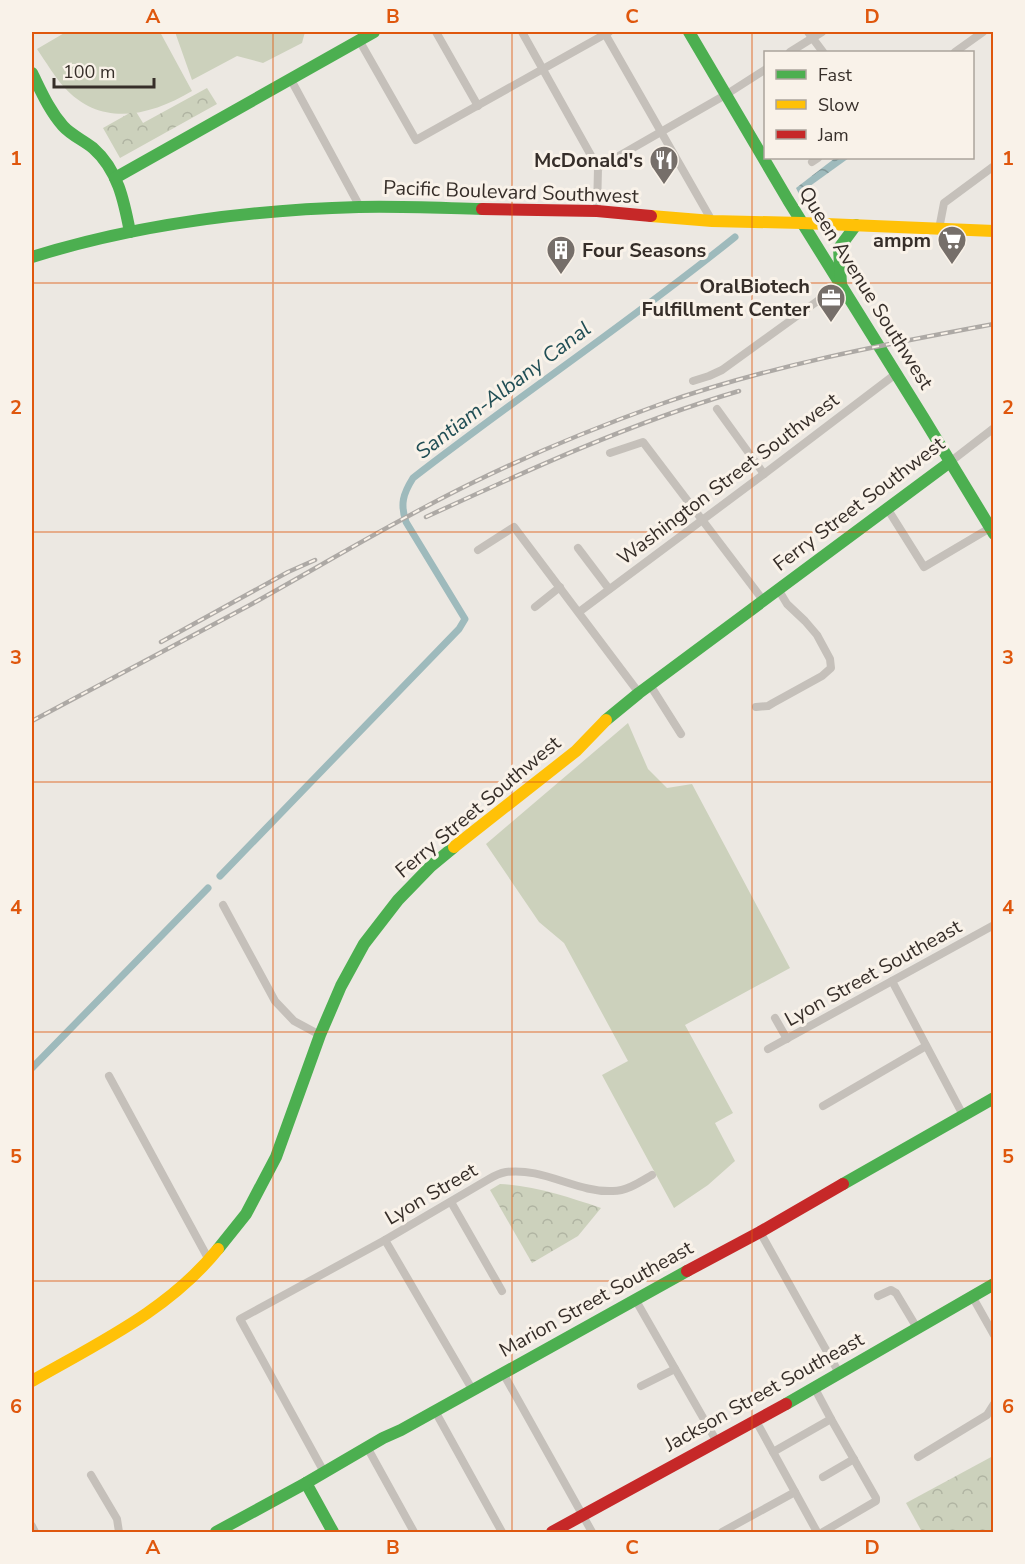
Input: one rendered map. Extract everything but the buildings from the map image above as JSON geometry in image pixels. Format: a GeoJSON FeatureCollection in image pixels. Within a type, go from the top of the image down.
{"type":"FeatureCollection","features":[{"type":"Feature","properties":{"kind":"street"},"geometry":{"type":"LineString","coordinates":[[115,177],[374,32]]}},
{"type":"Feature","properties":{"kind":"street"},"geometry":{"type":"LineString","coordinates":[[436,32],[478,106]]}},
{"type":"Feature","properties":{"kind":"street"},"geometry":{"type":"LineString","coordinates":[[522,32],[598,168],[597,211]]}},
{"type":"Feature","properties":{"kind":"street"},"geometry":{"type":"LineString","coordinates":[[358,40],[416,140],[606,32],[712,221]]}},
{"type":"Feature","properties":{"kind":"street","name":"Queen Avenue Southwest"},"geometry":{"type":"LineString","coordinates":[[689,32],[764,158]]}},
{"type":"Feature","properties":{"kind":"street"},"geometry":{"type":"LineString","coordinates":[[791,51],[810,35],[822,32]]}},
{"type":"Feature","properties":{"kind":"street"},"geometry":{"type":"LineString","coordinates":[[956,51],[983,32]]}},
{"type":"Feature","properties":{"kind":"street"},"geometry":{"type":"LineString","coordinates":[[810,35],[822,51]]}},
{"type":"Feature","properties":{"kind":"street"},"geometry":{"type":"LineString","coordinates":[[598,168],[727,94],[764,70]]}},
{"type":"Feature","properties":{"kind":"street"},"geometry":{"type":"LineString","coordinates":[[32,74],[58,120],[98,154],[115,177],[123,197],[129,232]]}},
{"type":"Feature","properties":{"kind":"street"},"geometry":{"type":"LineString","coordinates":[[290,78],[360,207]]}},
{"type":"Feature","properties":{"kind":"street","name":"Queen Avenue Southwest"},"geometry":{"type":"LineString","coordinates":[[765,159],[992,531]]}},
{"type":"Feature","properties":{"kind":"street"},"geometry":{"type":"LineString","coordinates":[[939,229],[944,203],[993,166]]}},
{"type":"Feature","properties":{"kind":"street","name":"Pacific Boulevard Southwest"},"geometry":{"type":"LineString","coordinates":[[32,257],[74,244],[188,221],[262,213],[360,207],[597,211],[712,221],[993,231]]}},
{"type":"Feature","properties":{"kind":"street"},"geometry":{"type":"LineString","coordinates":[[693,381],[722,370],[840,284],[839,248],[856,225]]}},
{"type":"Feature","properties":{"kind":"street","name":"Washington Street Southwest"},"geometry":{"type":"LineString","coordinates":[[579,612],[897,373]]}},
{"type":"Feature","properties":{"kind":"street"},"geometry":{"type":"LineString","coordinates":[[717,409],[764,474]]}},
{"type":"Feature","properties":{"kind":"street","name":"Ferry Street Southwest"},"geometry":{"type":"LineString","coordinates":[[32,1381],[143,1317],[183,1286],[209,1260],[246,1214],[276,1157],[320,1035],[341,986],[362,947],[398,900],[431,866],[576,751],[604,722],[639,693],[993,428]]}},
{"type":"Feature","properties":{"kind":"street"},"geometry":{"type":"LineString","coordinates":[[610,453],[643,442],[764,600]]}},
{"type":"Feature","properties":{"kind":"street"},"geometry":{"type":"LineString","coordinates":[[887,508],[924,567],[992,531]]}},
{"type":"Feature","properties":{"kind":"street"},"geometry":{"type":"LineString","coordinates":[[478,550],[514,526],[639,693]]}},
{"type":"Feature","properties":{"kind":"street"},"geometry":{"type":"LineString","coordinates":[[578,548],[609,589]]}},
{"type":"Feature","properties":{"kind":"street"},"geometry":{"type":"LineString","coordinates":[[535,607],[560,586]]}},
{"type":"Feature","properties":{"kind":"street"},"geometry":{"type":"LineString","coordinates":[[756,707],[768,706],[822,676],[831,668],[830,659],[817,635],[787,604],[778,589]]}},
{"type":"Feature","properties":{"kind":"street"},"geometry":{"type":"LineString","coordinates":[[650,685],[681,734]]}},
{"type":"Feature","properties":{"kind":"street"},"geometry":{"type":"LineString","coordinates":[[223,905],[275,1001],[294,1021],[320,1035]]}},
{"type":"Feature","properties":{"kind":"street","name":"Lyon Street Southeast"},"geometry":{"type":"LineString","coordinates":[[768,1049],[993,925]]}},
{"type":"Feature","properties":{"kind":"street"},"geometry":{"type":"LineString","coordinates":[[892,981],[963,1115]]}},
{"type":"Feature","properties":{"kind":"street"},"geometry":{"type":"LineString","coordinates":[[775,1018],[787,1039]]}},
{"type":"Feature","properties":{"kind":"street"},"geometry":{"type":"LineString","coordinates":[[822,1106],[926,1046]]}},
{"type":"Feature","properties":{"kind":"street"},"geometry":{"type":"LineString","coordinates":[[109,1076],[209,1260]]}},
{"type":"Feature","properties":{"kind":"street","name":"Marion Street Southeast"},"geometry":{"type":"LineString","coordinates":[[216,1533],[367,1447],[760,1232],[993,1098]]}},
{"type":"Feature","properties":{"kind":"street","name":"Lyon Street"},"geometry":{"type":"LineString","coordinates":[[324,1472],[240,1319],[505,1172],[521,1172],[595,1189],[614,1191],[626,1188],[652,1175]]}},
{"type":"Feature","properties":{"kind":"street"},"geometry":{"type":"LineString","coordinates":[[451,1202],[502,1291]]}},
{"type":"Feature","properties":{"kind":"street"},"geometry":{"type":"LineString","coordinates":[[760,1232],[839,1373]]}},
{"type":"Feature","properties":{"kind":"street"},"geometry":{"type":"LineString","coordinates":[[385,1240],[472,1389]]}},
{"type":"Feature","properties":{"kind":"street","name":"Jackson Street Southeast"},"geometry":{"type":"LineString","coordinates":[[552,1533],[756,1421],[993,1284]]}},
{"type":"Feature","properties":{"kind":"street"},"geometry":{"type":"LineString","coordinates":[[878,1296],[891,1290],[896,1293],[917,1328]]}},
{"type":"Feature","properties":{"kind":"street"},"geometry":{"type":"LineString","coordinates":[[972,1296],[993,1335]]}},
{"type":"Feature","properties":{"kind":"street"},"geometry":{"type":"LineString","coordinates":[[635,1299],[717,1442]]}},
{"type":"Feature","properties":{"kind":"street"},"geometry":{"type":"LineString","coordinates":[[642,1386],[675,1369]]}},
{"type":"Feature","properties":{"kind":"street"},"geometry":{"type":"LineString","coordinates":[[503,1373],[592,1533]]}},
{"type":"Feature","properties":{"kind":"street"},"geometry":{"type":"LineString","coordinates":[[814,1387],[876,1498],[876,1502],[823,1533]]}},
{"type":"Feature","properties":{"kind":"street"},"geometry":{"type":"LineString","coordinates":[[918,1457],[987,1415],[993,1404]]}},
{"type":"Feature","properties":{"kind":"street"},"geometry":{"type":"LineString","coordinates":[[435,1411],[502,1533]]}},
{"type":"Feature","properties":{"kind":"street"},"geometry":{"type":"LineString","coordinates":[[773,1452],[831,1419]]}},
{"type":"Feature","properties":{"kind":"street"},"geometry":{"type":"LineString","coordinates":[[756,1421],[817,1533]]}},
{"type":"Feature","properties":{"kind":"street"},"geometry":{"type":"LineString","coordinates":[[367,1447],[414,1533]]}},
{"type":"Feature","properties":{"kind":"street"},"geometry":{"type":"LineString","coordinates":[[823,1477],[854,1459]]}},
{"type":"Feature","properties":{"kind":"street"},"geometry":{"type":"LineString","coordinates":[[91,1475],[117,1519],[120,1533]]}},
{"type":"Feature","properties":{"kind":"street"},"geometry":{"type":"LineString","coordinates":[[306,1483],[333,1533]]}},
{"type":"Feature","properties":{"kind":"street"},"geometry":{"type":"LineString","coordinates":[[722,1533],[795,1492]]}},
{"type":"Feature","properties":{"kind":"street"},"geometry":{"type":"LineString","coordinates":[[32,1526],[35,1533]]}},
{"type":"Feature","properties":{"kind":"green space"},"geometry":{"type":"Polygon","coordinates":[[[66,32],[160,32],[192,91],[176,100],[143,112],[110,113],[94,108],[78,100],[64,87],[37,49],[66,32]]]}},
{"type":"Feature","properties":{"kind":"green space"},"geometry":{"type":"Polygon","coordinates":[[[175,32],[305,32],[302,43],[263,63],[237,56],[192,80],[175,32]]]}},
{"type":"Feature","properties":{"kind":"green space"},"geometry":{"type":"Polygon","coordinates":[[[207,88],[217,104],[120,158],[103,128],[135,110],[143,123],[207,88]]]}},
{"type":"Feature","properties":{"kind":"green space"},"geometry":{"type":"Polygon","coordinates":[[[628,723],[648,769],[667,788],[692,784],[790,968],[685,1025],[733,1113],[715,1123],[735,1161],[708,1185],[674,1208],[602,1075],[628,1061],[564,943],[539,922],[486,844],[628,723]]]}},
{"type":"Feature","properties":{"kind":"green space"},"geometry":{"type":"Polygon","coordinates":[[[500,1184],[539,1190],[601,1208],[578,1236],[532,1263],[490,1190],[500,1184]]]}},
{"type":"Feature","properties":{"kind":"green space"},"geometry":{"type":"Polygon","coordinates":[[[993,1456],[993,1532],[922,1532],[906,1503],[993,1456]]]}},
{"type":"Feature","properties":{"kind":"water"},"geometry":{"type":"Polygon","coordinates":[[[834,159],[848,159],[799,194],[796,188],[834,159]]]}},
{"type":"Feature","properties":{"kind":"waterway","name":"Santiam-Albany Canal"},"geometry":{"type":"LineString","coordinates":[[220,876],[459,629],[465,619],[406,522],[403,510],[404,499],[413,478],[656,299],[735,237]]}},
{"type":"Feature","properties":{"kind":"waterway","name":"Santiam-Albany Canal"},"geometry":{"type":"LineString","coordinates":[[32,1068],[208,888]]}},
{"type":"Feature","properties":{"kind":"railway"},"geometry":{"type":"LineString","coordinates":[[32,721],[250,605],[444,497],[565,441],[661,404],[743,378],[867,349],[994,324]]}},
{"type":"Feature","properties":{"kind":"railway"},"geometry":{"type":"LineString","coordinates":[[426,517],[619,433],[739,391]]}},
{"type":"Feature","properties":{"kind":"railway"},"geometry":{"type":"LineString","coordinates":[[161,642],[288,572],[315,560]]}},
{"type":"Feature","properties":{"kind":"traffic: fast"},"geometry":{"type":"LineString","coordinates":[[115,178],[374,32]]}},
{"type":"Feature","properties":{"kind":"traffic: fast"},"geometry":{"type":"LineString","coordinates":[[689,32],[788,200],[994,534]]}},
{"type":"Feature","properties":{"kind":"traffic: fast"},"geometry":{"type":"LineString","coordinates":[[32,73],[58,120],[70,132],[93,148],[108,166],[119,187],[130,232]]}},
{"type":"Feature","properties":{"kind":"traffic: fast"},"geometry":{"type":"LineString","coordinates":[[32,257],[153,227],[235,215],[359,207],[482,209]]}},
{"type":"Feature","properties":{"kind":"traffic: fast"},"geometry":{"type":"LineString","coordinates":[[841,284],[839,248],[856,225]]}},
{"type":"Feature","properties":{"kind":"traffic: fast"},"geometry":{"type":"LineString","coordinates":[[606,720],[639,693],[950,462]]}},
{"type":"Feature","properties":{"kind":"traffic: fast"},"geometry":{"type":"LineString","coordinates":[[218,1249],[246,1214],[276,1157],[320,1035],[341,986],[364,944],[398,900],[431,866],[454,847]]}},
{"type":"Feature","properties":{"kind":"traffic: fast"},"geometry":{"type":"LineString","coordinates":[[843,1184],[994,1098]]}},
{"type":"Feature","properties":{"kind":"traffic: fast"},"geometry":{"type":"LineString","coordinates":[[216,1532],[687,1271]]}},
{"type":"Feature","properties":{"kind":"traffic: fast"},"geometry":{"type":"LineString","coordinates":[[786,1404],[994,1284]]}},
{"type":"Feature","properties":{"kind":"traffic: fast"},"geometry":{"type":"LineString","coordinates":[[306,1483],[333,1532]]}},
{"type":"Feature","properties":{"kind":"traffic: slow"},"geometry":{"type":"LineString","coordinates":[[651,216],[712,221],[994,231]]}},
{"type":"Feature","properties":{"kind":"traffic: slow"},"geometry":{"type":"LineString","coordinates":[[454,847],[576,751],[606,720]]}},
{"type":"Feature","properties":{"kind":"traffic: slow"},"geometry":{"type":"LineString","coordinates":[[32,1381],[107,1339],[155,1308],[199,1271],[218,1249]]}},
{"type":"Feature","properties":{"kind":"traffic: jam"},"geometry":{"type":"LineString","coordinates":[[482,209],[597,211],[651,216]]}},
{"type":"Feature","properties":{"kind":"traffic: jam"},"geometry":{"type":"LineString","coordinates":[[687,1271],[843,1184]]}},
{"type":"Feature","properties":{"kind":"traffic: jam"},"geometry":{"type":"LineString","coordinates":[[552,1532],[786,1404]]}},
{"type":"Feature","properties":{"kind":"place","name":"McDonald's"},"geometry":{"type":"Point","coordinates":[664,186]}},
{"type":"Feature","properties":{"kind":"place","name":"ampm"},"geometry":{"type":"Point","coordinates":[952,266]}},
{"type":"Feature","properties":{"kind":"place","name":"Four Seasons"},"geometry":{"type":"Point","coordinates":[561,276]}},
{"type":"Feature","properties":{"kind":"place","name":"OralBiotech Fulfillment Center"},"geometry":{"type":"Point","coordinates":[831,324]}}]}
